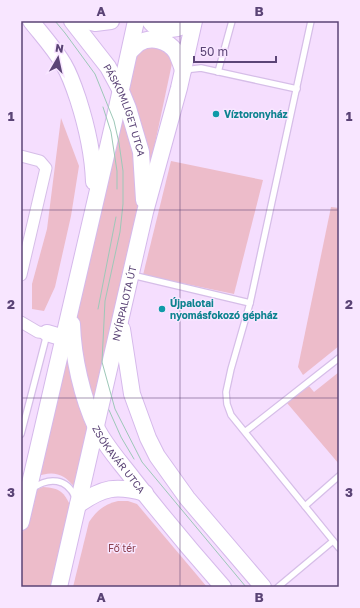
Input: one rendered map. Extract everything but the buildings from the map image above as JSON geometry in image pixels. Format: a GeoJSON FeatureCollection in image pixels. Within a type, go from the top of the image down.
{"type":"FeatureCollection","features":[{"type":"Feature","properties":{"kind":"main road"},"geometry":{"type":"LineString","coordinates":[[31,21],[55,50],[65,66],[80,106],[93,154],[93,210]]}},
{"type":"Feature","properties":{"kind":"main road","name":"PÁSKOMLIGET UTCA"},"geometry":{"type":"LineString","coordinates":[[72,21],[108,67],[121,91],[130,115],[140,152],[145,212]]}},
{"type":"Feature","properties":{"kind":"main road"},"geometry":{"type":"LineString","coordinates":[[86,21],[95,23],[111,21]]}},
{"type":"Feature","properties":{"kind":"main road"},"geometry":{"type":"LineString","coordinates":[[21,522],[136,21]]}},
{"type":"Feature","properties":{"kind":"main road"},"geometry":{"type":"LineString","coordinates":[[150,21],[156,26],[173,29],[180,28],[189,21]]}},
{"type":"Feature","properties":{"kind":"main road","name":"NYÍRPALOTA ÚT"},"geometry":{"type":"LineString","coordinates":[[60,587],[130,275],[145,212],[183,70],[194,21]]}},
{"type":"Feature","properties":{"kind":"main road"},"geometry":{"type":"LineString","coordinates":[[130,51],[138,44],[145,41],[153,39],[163,41],[175,52],[183,70]]}},
{"type":"Feature","properties":{"kind":"main road","name":"ZSÓKAVÁR UTCA"},"geometry":{"type":"LineString","coordinates":[[72,304],[73,339],[77,360],[87,403],[96,428],[145,494],[223,587]]}},
{"type":"Feature","properties":{"kind":"main road"},"geometry":{"type":"LineString","coordinates":[[120,318],[132,394],[151,444],[187,498],[262,587]]}},
{"type":"Feature","properties":{"kind":"main road"},"geometry":{"type":"LineString","coordinates":[[47,333],[64,338]]}},
{"type":"Feature","properties":{"kind":"main road"},"geometry":{"type":"LineString","coordinates":[[78,505],[92,495],[118,488],[130,489],[145,494]]}},
{"type":"Feature","properties":{"kind":"street"},"geometry":{"type":"LineString","coordinates":[[21,156],[40,161],[46,168],[21,275]]}},
{"type":"Feature","properties":{"kind":"street"},"geometry":{"type":"LineString","coordinates":[[21,322],[38,332],[47,333]]}},
{"type":"Feature","properties":{"kind":"lane"},"geometry":{"type":"LineString","coordinates":[[218,72],[232,21]]}},
{"type":"Feature","properties":{"kind":"lane"},"geometry":{"type":"LineString","coordinates":[[311,21],[250,303],[226,392],[227,404],[232,415],[339,548]]}},
{"type":"Feature","properties":{"kind":"lane"},"geometry":{"type":"LineString","coordinates":[[183,70],[201,68],[297,89]]}},
{"type":"Feature","properties":{"kind":"lane"},"geometry":{"type":"LineString","coordinates":[[130,275],[250,303]]}},
{"type":"Feature","properties":{"kind":"lane"},"geometry":{"type":"LineString","coordinates":[[21,434],[47,333]]}},
{"type":"Feature","properties":{"kind":"lane"},"geometry":{"type":"LineString","coordinates":[[246,431],[339,358]]}},
{"type":"Feature","properties":{"kind":"lane"},"geometry":{"type":"LineString","coordinates":[[305,506],[339,476]]}},
{"type":"Feature","properties":{"kind":"lane"},"geometry":{"type":"LineString","coordinates":[[28,492],[42,482],[53,481],[64,484],[73,492],[78,505]]}},
{"type":"Feature","properties":{"kind":"lane"},"geometry":{"type":"LineString","coordinates":[[278,587],[333,541]]}},
{"type":"Feature","properties":{"kind":"green space"},"geometry":{"type":"Polygon","coordinates":[[[145,43],[174,54],[147,181],[125,91],[135,49],[145,43]]]}},
{"type":"Feature","properties":{"kind":"green space"},"geometry":{"type":"Polygon","coordinates":[[[121,108],[136,156],[140,207],[94,413],[72,315],[121,108]]]}},
{"type":"Feature","properties":{"kind":"green space"},"geometry":{"type":"Polygon","coordinates":[[[61,118],[79,166],[71,216],[55,287],[44,311],[32,309],[32,284],[47,229],[61,118]]]}},
{"type":"Feature","properties":{"kind":"green space"},"geometry":{"type":"Polygon","coordinates":[[[171,161],[263,180],[234,294],[143,275],[171,161]]]}},
{"type":"Feature","properties":{"kind":"green space"},"geometry":{"type":"Polygon","coordinates":[[[331,207],[339,208],[339,346],[303,375],[298,367],[331,207]]]}},
{"type":"Feature","properties":{"kind":"green space"},"geometry":{"type":"Polygon","coordinates":[[[68,335],[89,433],[75,488],[67,479],[58,474],[53,473],[35,477],[68,335]]]}},
{"type":"Feature","properties":{"kind":"green space"},"geometry":{"type":"Polygon","coordinates":[[[339,372],[339,464],[287,403],[309,386],[314,392],[339,372]]]}},
{"type":"Feature","properties":{"kind":"green space"},"geometry":{"type":"Polygon","coordinates":[[[43,487],[54,488],[64,494],[71,507],[52,587],[21,587],[21,538],[32,491],[43,487]]]}},
{"type":"Feature","properties":{"kind":"green space","name":"Fő tér"},"geometry":{"type":"Polygon","coordinates":[[[118,501],[128,501],[137,504],[207,587],[73,587],[89,522],[102,508],[118,501]]]}},
{"type":"Feature","properties":{"kind":"tram line"},"geometry":{"type":"LineString","coordinates":[[55,21],[95,74],[114,121],[119,143],[123,171],[123,204],[120,232],[105,301],[102,362],[115,409],[142,462],[246,587]]}},
{"type":"Feature","properties":{"kind":"tram line"},"geometry":{"type":"LineString","coordinates":[[103,107],[111,132],[117,171],[117,189]]}},
{"type":"Feature","properties":{"kind":"tram line"},"geometry":{"type":"LineString","coordinates":[[98,309],[116,217]]}},
{"type":"Feature","properties":{"kind":"tram line"},"geometry":{"type":"LineString","coordinates":[[109,410],[121,437],[134,459]]}},
{"type":"Feature","properties":{"kind":"place","name":"Víztoronyház"},"geometry":{"type":"Point","coordinates":[216,114]}},
{"type":"Feature","properties":{"kind":"place","name":"Újpalotai nyomásfokozó gépház"},"geometry":{"type":"Point","coordinates":[162,309]}}]}
